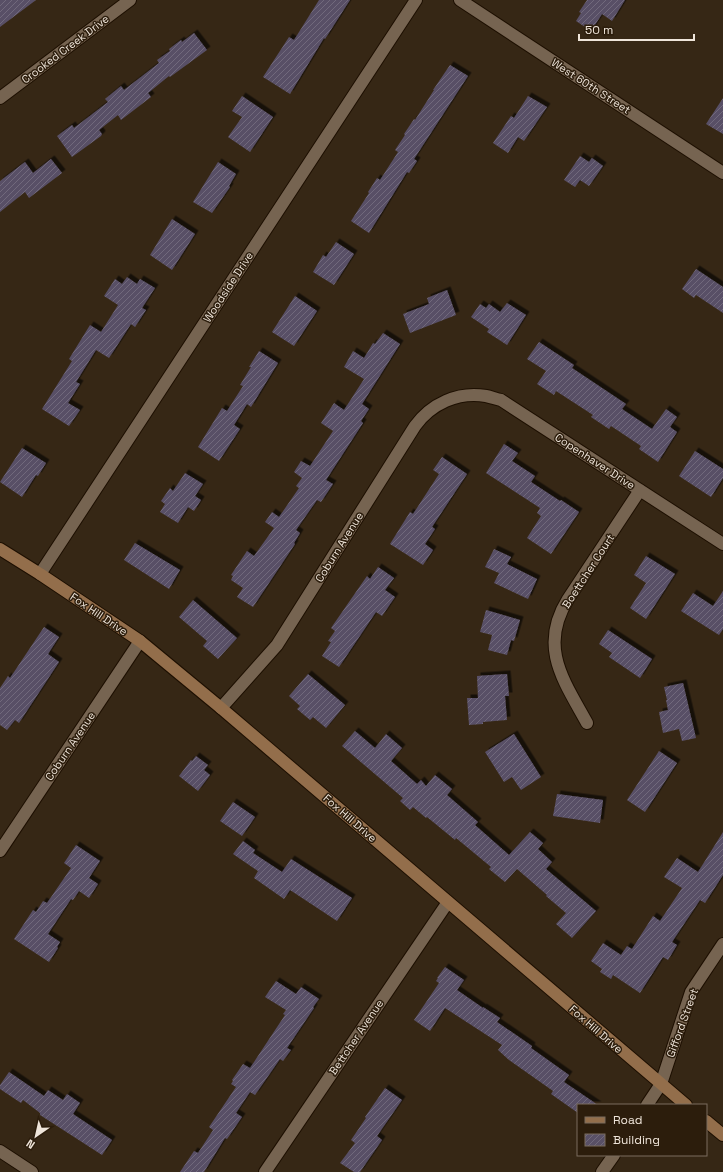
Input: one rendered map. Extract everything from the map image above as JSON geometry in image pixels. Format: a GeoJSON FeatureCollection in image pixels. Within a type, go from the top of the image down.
{"type":"FeatureCollection","features":[{"type":"Feature","properties":{"kind":"street","name":"Crooked Creek Drive"},"geometry":{"type":"LineString","coordinates":[[0,98],[130,0]]}},
{"type":"Feature","properties":{"kind":"street","name":"Woodside Drive"},"geometry":{"type":"LineString","coordinates":[[40,574],[416,0]]}},
{"type":"Feature","properties":{"kind":"street","name":"West 60th Street"},"geometry":{"type":"LineString","coordinates":[[460,0],[723,173]]}},
{"type":"Feature","properties":{"kind":"street","name":"Copenhaver Drive"},"geometry":{"type":"LineString","coordinates":[[461,396],[485,396],[501,400],[723,544]]}},
{"type":"Feature","properties":{"kind":"street","name":"Coburn Avenue"},"geometry":{"type":"LineString","coordinates":[[221,708],[277,645],[418,422],[426,413],[436,406],[461,396]]}},
{"type":"Feature","properties":{"kind":"street","name":"Boettcher Court"},"geometry":{"type":"LineString","coordinates":[[587,723],[561,676],[558,666],[555,652],[555,642],[558,622],[568,599],[640,490]]}},
{"type":"Feature","properties":{"kind":"street","name":"Fox Hill Drive"},"geometry":{"type":"LineString","coordinates":[[0,549],[140,641],[221,708],[685,1104]]}},
{"type":"Feature","properties":{"kind":"street","name":"Coburn Avenue"},"geometry":{"type":"LineString","coordinates":[[0,851],[140,641]]}},
{"type":"Feature","properties":{"kind":"street","name":"Bettcher Avenue"},"geometry":{"type":"LineString","coordinates":[[265,1172],[448,902]]}},
{"type":"Feature","properties":{"kind":"street","name":"Gifford Street"},"geometry":{"type":"LineString","coordinates":[[648,1104],[661,1084],[691,992],[723,944]]}},
{"type":"Feature","properties":{"kind":"street"},"geometry":{"type":"LineString","coordinates":[[707,1122],[723,1135]]}},
{"type":"Feature","properties":{"kind":"street"},"geometry":{"type":"LineString","coordinates":[[0,1151],[32,1172]]}},
{"type":"Feature","properties":{"kind":"street"},"geometry":{"type":"LineString","coordinates":[[602,1172],[613,1156]]}},
{"type":"Feature","properties":{"kind":"building"},"geometry":{"type":"Polygon","coordinates":[[[0,0],[36,0],[0,27],[0,0]]]}},
{"type":"Feature","properties":{"kind":"building"},"geometry":{"type":"Polygon","coordinates":[[[319,0],[350,0],[325,39],[324,38],[290,94],[263,77],[289,37],[294,40],[319,0]]]}},
{"type":"Feature","properties":{"kind":"building"},"geometry":{"type":"Polygon","coordinates":[[[587,0],[625,0],[612,21],[602,14],[591,31],[576,21],[581,13],[579,12],[587,0]]]}},
{"type":"Feature","properties":{"kind":"building"},"geometry":{"type":"Polygon","coordinates":[[[194,33],[207,50],[170,77],[169,76],[148,93],[151,97],[121,120],[118,115],[99,130],[102,134],[101,136],[72,157],[57,136],[72,125],[74,128],[108,102],[105,99],[121,86],[124,90],[159,63],[157,60],[170,51],[169,49],[194,33]]]}},
{"type":"Feature","properties":{"kind":"building"},"geometry":{"type":"Polygon","coordinates":[[[450,65],[468,76],[414,159],[417,161],[409,173],[407,172],[369,233],[351,221],[377,178],[380,180],[398,152],[395,150],[405,135],[404,134],[414,119],[415,120],[450,65]]]}},
{"type":"Feature","properties":{"kind":"building"},"geometry":{"type":"Polygon","coordinates":[[[242,96],[273,117],[250,152],[228,137],[242,117],[232,111],[242,96]]]}},
{"type":"Feature","properties":{"kind":"building"},"geometry":{"type":"Polygon","coordinates":[[[528,96],[547,107],[524,141],[518,137],[508,153],[493,143],[511,116],[514,118],[528,96]]]}},
{"type":"Feature","properties":{"kind":"building"},"geometry":{"type":"Polygon","coordinates":[[[723,98],[723,134],[706,124],[723,98]]]}},
{"type":"Feature","properties":{"kind":"building"},"geometry":{"type":"Polygon","coordinates":[[[580,156],[589,162],[592,158],[603,166],[589,186],[580,180],[575,187],[564,180],[580,156]]]}},
{"type":"Feature","properties":{"kind":"building"},"geometry":{"type":"Polygon","coordinates":[[[51,159],[62,173],[29,198],[25,192],[0,212],[0,181],[25,162],[33,173],[51,159]]]}},
{"type":"Feature","properties":{"kind":"building"},"geometry":{"type":"Polygon","coordinates":[[[218,162],[236,174],[229,186],[230,187],[212,213],[193,202],[218,162]]]}},
{"type":"Feature","properties":{"kind":"building"},"geometry":{"type":"Polygon","coordinates":[[[172,219],[195,234],[172,270],[150,255],[172,219]]]}},
{"type":"Feature","properties":{"kind":"building"},"geometry":{"type":"Polygon","coordinates":[[[336,242],[354,254],[334,285],[313,272],[323,255],[326,257],[336,242]]]}},
{"type":"Feature","properties":{"kind":"building"},"geometry":{"type":"Polygon","coordinates":[[[696,269],[723,287],[723,313],[696,295],[694,298],[682,289],[696,269]]]}},
{"type":"Feature","properties":{"kind":"building"},"geometry":{"type":"Polygon","coordinates":[[[127,277],[137,284],[140,279],[155,288],[142,308],[146,310],[135,327],[131,324],[109,358],[96,350],[76,382],[80,384],[68,403],[80,410],[69,426],[42,409],[72,361],[69,359],[90,325],[101,332],[118,305],[104,296],[115,279],[122,284],[127,277]]]}},
{"type":"Feature","properties":{"kind":"building"},"geometry":{"type":"Polygon","coordinates":[[[447,290],[456,315],[410,333],[403,314],[429,304],[427,298],[447,290]]]}},
{"type":"Feature","properties":{"kind":"building"},"geometry":{"type":"Polygon","coordinates":[[[295,296],[317,311],[294,346],[272,332],[295,296]]]}},
{"type":"Feature","properties":{"kind":"building"},"geometry":{"type":"Polygon","coordinates":[[[507,303],[526,315],[507,345],[487,332],[489,329],[471,317],[480,304],[486,308],[489,304],[500,312],[507,303]]]}},
{"type":"Feature","properties":{"kind":"building"},"geometry":{"type":"Polygon","coordinates":[[[383,333],[400,344],[362,404],[369,409],[361,421],[363,423],[326,480],[333,484],[321,502],[317,500],[296,530],[300,533],[294,543],[295,544],[253,607],[237,597],[243,588],[231,580],[233,576],[231,575],[247,551],[254,556],[274,528],[265,522],[272,512],[279,517],[299,488],[296,486],[302,478],[294,472],[301,461],[310,466],[333,431],[321,423],[334,403],[344,410],[364,379],[344,367],[353,351],[364,358],[373,343],[375,344],[383,333]]]}},
{"type":"Feature","properties":{"kind":"building"},"geometry":{"type":"Polygon","coordinates":[[[539,342],[574,365],[572,368],[626,404],[622,409],[652,429],[666,409],[677,417],[670,427],[677,432],[658,462],[639,449],[641,446],[611,426],[609,429],[591,417],[593,415],[556,391],[554,395],[537,384],[546,371],[527,359],[539,342]]]}},
{"type":"Feature","properties":{"kind":"building"},"geometry":{"type":"Polygon","coordinates":[[[259,351],[278,363],[251,407],[247,404],[234,425],[240,429],[219,461],[198,447],[222,408],[227,411],[243,386],[240,385],[259,351]]]}},
{"type":"Feature","properties":{"kind":"building"},"geometry":{"type":"Polygon","coordinates":[[[504,444],[518,453],[512,461],[535,476],[531,482],[579,512],[551,554],[527,538],[541,516],[537,513],[540,508],[486,473],[504,444]]]}},
{"type":"Feature","properties":{"kind":"building"},"geometry":{"type":"Polygon","coordinates":[[[22,448],[46,463],[38,476],[36,475],[22,497],[0,482],[22,448]]]}},
{"type":"Feature","properties":{"kind":"building"},"geometry":{"type":"Polygon","coordinates":[[[695,451],[723,469],[723,478],[711,497],[679,476],[695,451]]]}},
{"type":"Feature","properties":{"kind":"building"},"geometry":{"type":"Polygon","coordinates":[[[442,457],[467,474],[432,527],[435,529],[425,544],[433,550],[423,565],[390,544],[410,512],[413,514],[439,474],[433,470],[442,457]]]}},
{"type":"Feature","properties":{"kind":"building"},"geometry":{"type":"Polygon","coordinates":[[[185,473],[203,484],[195,496],[201,500],[194,511],[188,507],[178,523],[160,512],[165,504],[161,501],[170,488],[173,491],[185,473]]]}},
{"type":"Feature","properties":{"kind":"building"},"geometry":{"type":"Polygon","coordinates":[[[135,543],[180,570],[169,589],[124,560],[135,543]]]}},
{"type":"Feature","properties":{"kind":"building"},"geometry":{"type":"Polygon","coordinates":[[[494,549],[511,557],[507,564],[537,579],[528,599],[494,583],[499,573],[485,567],[494,549]]]}},
{"type":"Feature","properties":{"kind":"building"},"geometry":{"type":"Polygon","coordinates":[[[646,556],[675,574],[646,619],[630,608],[646,583],[634,575],[646,556]]]}},
{"type":"Feature","properties":{"kind":"building"},"geometry":{"type":"Polygon","coordinates":[[[378,567],[394,578],[385,590],[395,597],[382,616],[376,612],[339,667],[322,656],[331,642],[328,641],[335,631],[331,628],[367,576],[370,579],[378,567]]]}},
{"type":"Feature","properties":{"kind":"building"},"geometry":{"type":"Polygon","coordinates":[[[723,591],[723,629],[719,635],[681,611],[693,593],[713,606],[723,591]]]}},
{"type":"Feature","properties":{"kind":"building"},"geometry":{"type":"Polygon","coordinates":[[[193,600],[237,638],[218,659],[203,646],[207,641],[179,617],[193,600]]]}},
{"type":"Feature","properties":{"kind":"building"},"geometry":{"type":"Polygon","coordinates":[[[486,610],[520,620],[514,641],[511,640],[507,655],[488,650],[492,635],[480,632],[486,610]]]}},
{"type":"Feature","properties":{"kind":"building"},"geometry":{"type":"Polygon","coordinates":[[[44,627],[59,637],[48,654],[59,662],[19,723],[15,720],[7,730],[0,725],[0,688],[8,676],[10,678],[44,627]]]}},
{"type":"Feature","properties":{"kind":"building"},"geometry":{"type":"Polygon","coordinates":[[[608,630],[652,659],[640,678],[609,657],[612,653],[599,644],[608,630]]]}},
{"type":"Feature","properties":{"kind":"building"},"geometry":{"type":"Polygon","coordinates":[[[308,674],[345,705],[326,728],[313,717],[310,720],[297,709],[300,706],[289,696],[308,674]]]}},
{"type":"Feature","properties":{"kind":"building"},"geometry":{"type":"Polygon","coordinates":[[[507,674],[509,696],[505,696],[507,720],[469,725],[467,698],[478,698],[477,676],[507,674]]]}},
{"type":"Feature","properties":{"kind":"building"},"geometry":{"type":"Polygon","coordinates":[[[683,683],[696,738],[682,741],[679,729],[663,733],[659,712],[668,710],[664,687],[683,683]]]}},
{"type":"Feature","properties":{"kind":"building"},"geometry":{"type":"Polygon","coordinates":[[[355,731],[375,748],[386,734],[402,748],[391,761],[417,784],[421,780],[426,786],[435,775],[452,789],[447,795],[478,822],[475,825],[509,855],[530,832],[543,843],[538,849],[552,862],[546,869],[596,911],[572,938],[556,924],[566,913],[517,869],[505,882],[489,869],[491,867],[456,838],[455,840],[413,807],[410,810],[400,801],[403,798],[342,746],[355,731]]]}},
{"type":"Feature","properties":{"kind":"building"},"geometry":{"type":"Polygon","coordinates":[[[514,734],[541,777],[521,790],[512,777],[504,782],[485,752],[514,734]]]}},
{"type":"Feature","properties":{"kind":"building"},"geometry":{"type":"Polygon","coordinates":[[[659,751],[677,763],[645,812],[627,800],[659,751]]]}},
{"type":"Feature","properties":{"kind":"building"},"geometry":{"type":"Polygon","coordinates":[[[196,756],[208,765],[204,770],[210,775],[198,791],[179,776],[191,760],[192,761],[196,756]]]}},
{"type":"Feature","properties":{"kind":"building"},"geometry":{"type":"Polygon","coordinates":[[[557,794],[603,800],[600,823],[553,816],[557,794]]]}},
{"type":"Feature","properties":{"kind":"building"},"geometry":{"type":"Polygon","coordinates":[[[233,802],[255,817],[242,836],[220,821],[233,802]]]}},
{"type":"Feature","properties":{"kind":"building"},"geometry":{"type":"Polygon","coordinates":[[[723,832],[723,875],[705,903],[700,900],[672,942],[677,945],[668,960],[663,957],[640,993],[613,975],[611,979],[600,972],[602,969],[591,961],[603,943],[621,955],[627,946],[632,949],[653,916],[660,921],[682,888],[664,877],[677,858],[698,872],[723,832]]]}},
{"type":"Feature","properties":{"kind":"building"},"geometry":{"type":"Polygon","coordinates":[[[243,841],[255,850],[253,853],[282,872],[291,859],[352,898],[337,921],[290,890],[284,899],[254,878],[258,871],[233,854],[243,841]]]}},
{"type":"Feature","properties":{"kind":"building"},"geometry":{"type":"Polygon","coordinates":[[[76,845],[100,861],[89,878],[98,884],[89,898],[79,891],[73,900],[71,899],[48,934],[60,942],[49,962],[14,939],[33,910],[36,912],[43,901],[47,903],[71,868],[64,863],[76,845]]]}},
{"type":"Feature","properties":{"kind":"building"},"geometry":{"type":"Polygon","coordinates":[[[445,967],[464,980],[457,990],[500,1018],[497,1022],[532,1046],[531,1048],[569,1075],[564,1082],[597,1104],[577,1104],[577,1112],[551,1094],[553,1091],[509,1060],[498,1050],[502,1045],[445,1008],[430,1031],[414,1020],[439,983],[436,981],[445,967]]]}},
{"type":"Feature","properties":{"kind":"building"},"geometry":{"type":"Polygon","coordinates":[[[276,981],[296,994],[301,987],[319,999],[287,1048],[291,1050],[283,1061],[280,1059],[255,1095],[250,1092],[236,1113],[242,1117],[227,1139],[225,1138],[204,1172],[180,1172],[194,1151],[198,1153],[213,1130],[209,1127],[236,1087],[231,1084],[233,1081],[232,1080],[243,1064],[250,1068],[285,1015],[283,1014],[286,1010],[265,997],[276,981]]]}},
{"type":"Feature","properties":{"kind":"building"},"geometry":{"type":"Polygon","coordinates":[[[9,1072],[44,1096],[48,1090],[63,1100],[67,1094],[80,1103],[73,1114],[112,1140],[102,1155],[40,1115],[40,1113],[23,1100],[21,1103],[0,1089],[0,1085],[9,1072]]]}},
{"type":"Feature","properties":{"kind":"building"},"geometry":{"type":"Polygon","coordinates":[[[385,1088],[402,1100],[377,1136],[382,1140],[360,1172],[354,1172],[340,1163],[355,1143],[351,1140],[385,1088]]]}}]}
